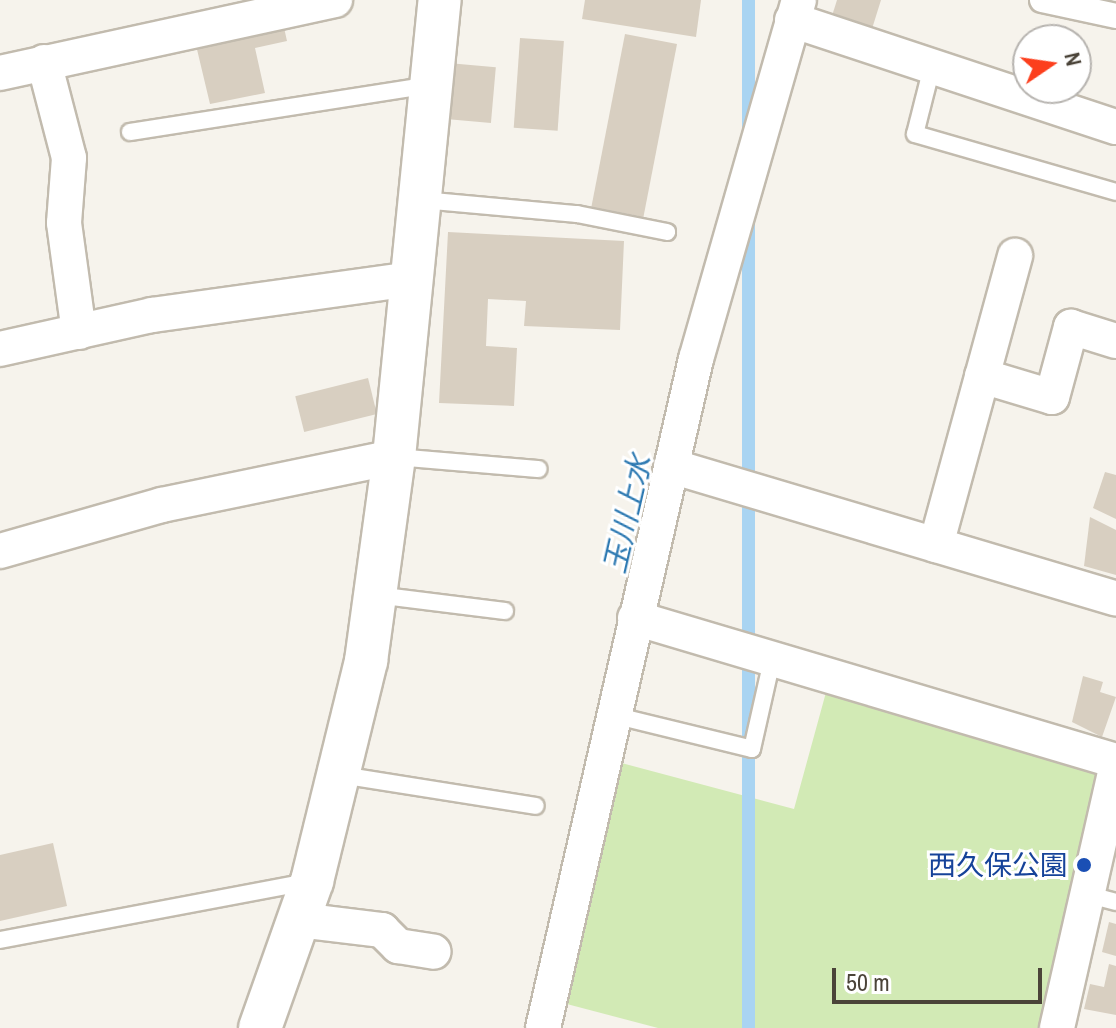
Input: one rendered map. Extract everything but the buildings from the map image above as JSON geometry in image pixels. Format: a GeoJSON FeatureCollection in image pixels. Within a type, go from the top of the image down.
{"type":"FeatureCollection","features":[{"type":"Feature","properties":{"kind":"street"},"geometry":{"type":"LineString","coordinates":[[0,73],[335,0]]}},
{"type":"Feature","properties":{"kind":"street"},"geometry":{"type":"LineString","coordinates":[[260,1028],[312,881],[341,775],[375,594],[394,457],[440,0]]}},
{"type":"Feature","properties":{"kind":"street"},"geometry":{"type":"LineString","coordinates":[[1042,0],[1116,16]]}},
{"type":"Feature","properties":{"kind":"street"},"geometry":{"type":"LineString","coordinates":[[543,1028],[671,466],[796,10],[932,67],[1116,127]]}},
{"type":"Feature","properties":{"kind":"street"},"geometry":{"type":"LineString","coordinates":[[44,62],[69,158],[64,223],[79,332]]}},
{"type":"Feature","properties":{"kind":"street"},"geometry":{"type":"LineString","coordinates":[[936,545],[1015,256]]}},
{"type":"Feature","properties":{"kind":"street"},"geometry":{"type":"LineString","coordinates":[[0,349],[79,332],[413,279]]}},
{"type":"Feature","properties":{"kind":"street"},"geometry":{"type":"LineString","coordinates":[[982,376],[1052,397],[1071,327],[1116,341]]}},
{"type":"Feature","properties":{"kind":"street"},"geometry":{"type":"LineString","coordinates":[[0,551],[162,505],[394,457]]}},
{"type":"Feature","properties":{"kind":"street"},"geometry":{"type":"LineString","coordinates":[[671,466],[1116,599]]}},
{"type":"Feature","properties":{"kind":"street"},"geometry":{"type":"LineString","coordinates":[[635,618],[1116,761]]}},
{"type":"Feature","properties":{"kind":"street"},"geometry":{"type":"LineString","coordinates":[[1057,1028],[1101,898],[1116,769]]}},
{"type":"Feature","properties":{"kind":"street"},"geometry":{"type":"LineString","coordinates":[[299,920],[382,930],[398,946],[434,952]]}},
{"type":"Feature","properties":{"kind":"lane"},"geometry":{"type":"LineString","coordinates":[[932,67],[915,134],[1116,192]]}},
{"type":"Feature","properties":{"kind":"lane"},"geometry":{"type":"LineString","coordinates":[[130,132],[432,85]]}},
{"type":"Feature","properties":{"kind":"lane"},"geometry":{"type":"LineString","coordinates":[[420,200],[577,214],[667,232]]}},
{"type":"Feature","properties":{"kind":"lane"},"geometry":{"type":"LineString","coordinates":[[394,457],[539,469]]}},
{"type":"Feature","properties":{"kind":"lane"},"geometry":{"type":"LineString","coordinates":[[375,594],[505,611]]}},
{"type":"Feature","properties":{"kind":"lane"},"geometry":{"type":"LineString","coordinates":[[613,715],[752,749],[772,660]]}},
{"type":"Feature","properties":{"kind":"lane"},"geometry":{"type":"LineString","coordinates":[[341,775],[536,806]]}},
{"type":"Feature","properties":{"kind":"lane"},"geometry":{"type":"LineString","coordinates":[[0,940],[312,881]]}},
{"type":"Feature","properties":{"kind":"green space"},"geometry":{"type":"Polygon","coordinates":[[[828,685],[1098,765],[1043,1028],[658,1028],[563,1003],[614,761],[794,809],[828,685]]]}},
{"type":"Feature","properties":{"kind":"water"},"geometry":{"type":"Polygon","coordinates":[[[742,0],[755,0],[755,1028],[742,1028],[742,0]]]}},
{"type":"Feature","properties":{"kind":"place","name":"西久保公園"},"geometry":{"type":"Point","coordinates":[1084,865]}},
{"type":"Feature","properties":{"kind":"water label","name":"玉川上水"},"geometry":{"type":"Point","coordinates":[627,514]}}]}
